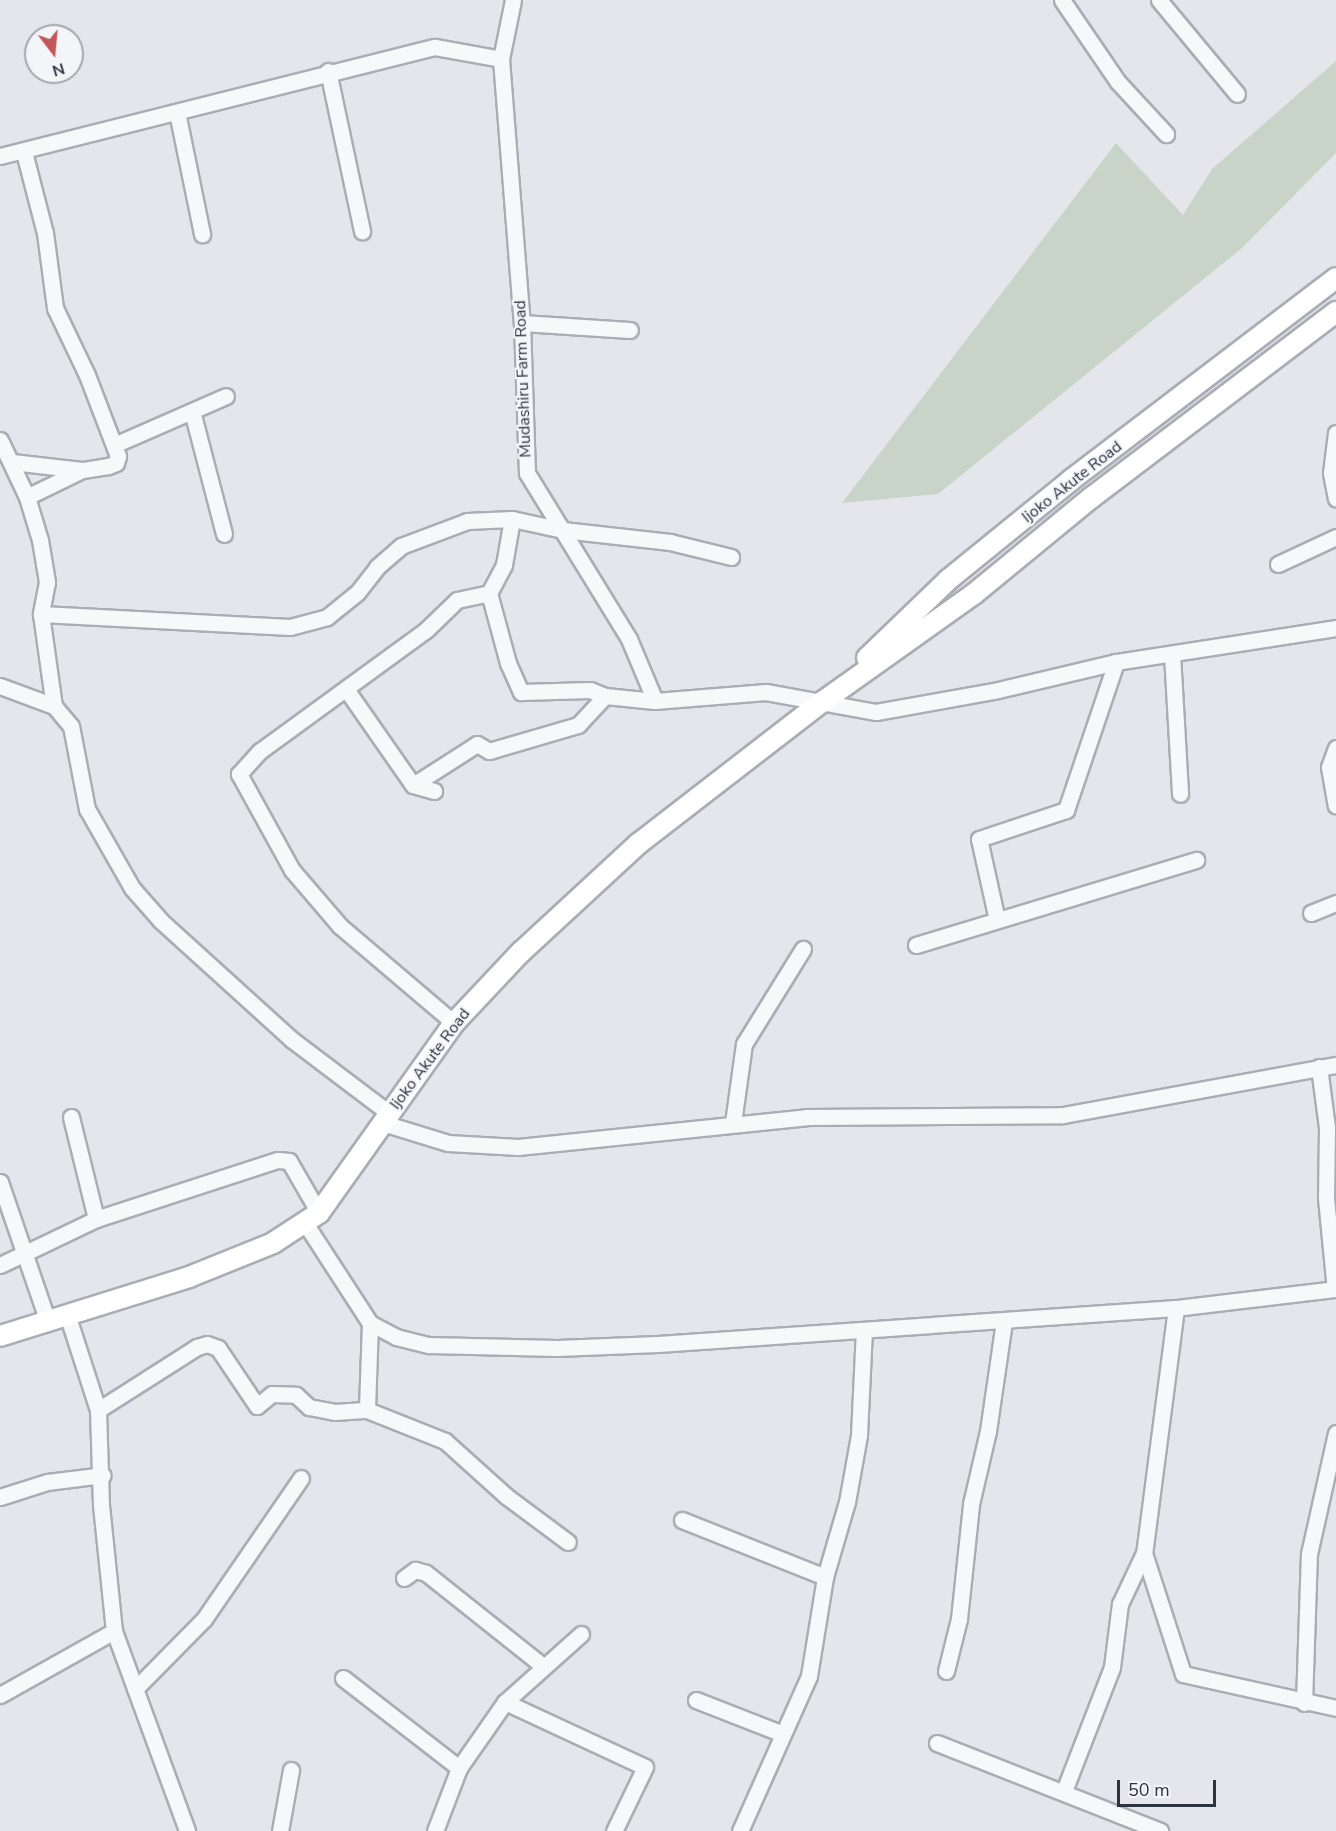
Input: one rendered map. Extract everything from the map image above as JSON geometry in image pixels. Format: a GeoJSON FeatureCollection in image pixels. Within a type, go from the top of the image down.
{"type":"FeatureCollection","features":[{"type":"Feature","properties":{"kind":"main road","name":"Ijoko Akute Road"},"geometry":{"type":"LineString","coordinates":[[822,702],[948,580],[1071,480],[1336,278]]}},
{"type":"Feature","properties":{"kind":"main road","name":"Ijoko Akute Road"},"geometry":{"type":"LineString","coordinates":[[0,1336],[47,1319],[189,1277],[273,1243],[312,1218],[454,1023],[520,952],[638,844],[822,702],[974,594],[1091,498],[1336,312]]}},
{"type":"Feature","properties":{"kind":"street","name":"Mudashiru Farm Road"},"geometry":{"type":"LineString","coordinates":[[513,0],[501,59],[522,323],[527,473],[629,639],[655,701]]}},
{"type":"Feature","properties":{"kind":"street"},"geometry":{"type":"LineString","coordinates":[[1062,0],[1118,82],[1166,134]]}},
{"type":"Feature","properties":{"kind":"street"},"geometry":{"type":"LineString","coordinates":[[1159,0],[1237,94]]}},
{"type":"Feature","properties":{"kind":"street"},"geometry":{"type":"LineString","coordinates":[[0,156],[24,152],[328,71],[435,46],[501,59]]}},
{"type":"Feature","properties":{"kind":"street"},"geometry":{"type":"LineString","coordinates":[[328,71],[362,231]]}},
{"type":"Feature","properties":{"kind":"street"},"geometry":{"type":"LineString","coordinates":[[177,112],[202,234]]}},
{"type":"Feature","properties":{"kind":"street"},"geometry":{"type":"LineString","coordinates":[[24,152],[45,233],[55,308],[87,375],[114,445],[116,463],[82,470],[27,497]]}},
{"type":"Feature","properties":{"kind":"street"},"geometry":{"type":"LineString","coordinates":[[522,323],[630,330]]}},
{"type":"Feature","properties":{"kind":"street"},"geometry":{"type":"LineString","coordinates":[[114,445],[226,396]]}},
{"type":"Feature","properties":{"kind":"street"},"geometry":{"type":"LineString","coordinates":[[192,411],[224,534]]}},
{"type":"Feature","properties":{"kind":"street"},"geometry":{"type":"LineString","coordinates":[[1336,433],[1331,473],[1336,499]]}},
{"type":"Feature","properties":{"kind":"street"},"geometry":{"type":"LineString","coordinates":[[0,440],[27,497],[40,540],[47,582],[40,614],[54,706]]}},
{"type":"Feature","properties":{"kind":"street"},"geometry":{"type":"LineString","coordinates":[[12,462],[82,470]]}},
{"type":"Feature","properties":{"kind":"street"},"geometry":{"type":"LineString","coordinates":[[512,519],[504,565],[489,593],[508,663],[521,692],[590,690],[605,696],[655,701],[766,692],[876,712],[998,690],[1116,662],[1336,628]]}},
{"type":"Feature","properties":{"kind":"street"},"geometry":{"type":"LineString","coordinates":[[40,614],[290,627],[327,616],[357,594],[377,567],[401,546],[467,521],[512,519],[563,530],[670,542],[731,557]]}},
{"type":"Feature","properties":{"kind":"street"},"geometry":{"type":"LineString","coordinates":[[1278,564],[1336,537]]}},
{"type":"Feature","properties":{"kind":"street"},"geometry":{"type":"LineString","coordinates":[[454,1023],[340,926],[292,870],[239,774],[260,751],[426,630],[458,600],[489,593]]}},
{"type":"Feature","properties":{"kind":"street"},"geometry":{"type":"LineString","coordinates":[[1172,654],[1180,794]]}},
{"type":"Feature","properties":{"kind":"street"},"geometry":{"type":"LineString","coordinates":[[997,920],[979,839],[1066,810],[1116,662]]}},
{"type":"Feature","properties":{"kind":"street"},"geometry":{"type":"LineString","coordinates":[[0,686],[54,706],[71,726],[87,809],[132,888],[195,953],[282,1031],[386,1118],[448,1143],[518,1147],[733,1123],[935,1114],[1063,1115],[1319,1066],[1336,1065]]}},
{"type":"Feature","properties":{"kind":"street"},"geometry":{"type":"LineString","coordinates":[[346,689],[413,785],[434,791]]}},
{"type":"Feature","properties":{"kind":"street"},"geometry":{"type":"LineString","coordinates":[[413,785],[477,744],[489,751],[578,725],[605,696]]}},
{"type":"Feature","properties":{"kind":"street"},"geometry":{"type":"LineString","coordinates":[[1336,748],[1329,767],[1336,805]]}},
{"type":"Feature","properties":{"kind":"street"},"geometry":{"type":"LineString","coordinates":[[916,945],[1197,860]]}},
{"type":"Feature","properties":{"kind":"street"},"geometry":{"type":"LineString","coordinates":[[1311,914],[1336,903]]}},
{"type":"Feature","properties":{"kind":"street"},"geometry":{"type":"LineString","coordinates":[[733,1123],[744,1044],[803,949]]}},
{"type":"Feature","properties":{"kind":"street"},"geometry":{"type":"LineString","coordinates":[[370,1323],[396,1337],[429,1345],[557,1348],[1004,1321],[1176,1308],[1335,1289],[1326,1198],[1327,1128],[1319,1066]]}},
{"type":"Feature","properties":{"kind":"street"},"geometry":{"type":"LineString","coordinates":[[71,1117],[96,1219]]}},
{"type":"Feature","properties":{"kind":"street"},"geometry":{"type":"LineString","coordinates":[[0,1265],[26,1250],[96,1219],[278,1160],[289,1161],[312,1218],[370,1323],[368,1410]]}},
{"type":"Feature","properties":{"kind":"street"},"geometry":{"type":"LineString","coordinates":[[0,1182],[26,1250],[47,1319]]}},
{"type":"Feature","properties":{"kind":"street"},"geometry":{"type":"LineString","coordinates":[[1064,1791],[1112,1667],[1120,1604],[1144,1553],[1176,1308]]}},
{"type":"Feature","properties":{"kind":"street"},"geometry":{"type":"LineString","coordinates":[[67,1314],[98,1410],[103,1475],[101,1505],[114,1631],[166,1766],[187,1831]]}},
{"type":"Feature","properties":{"kind":"street"},"geometry":{"type":"LineString","coordinates":[[946,1671],[959,1619],[971,1504],[988,1431],[1004,1321]]}},
{"type":"Feature","properties":{"kind":"street"},"geometry":{"type":"LineString","coordinates":[[740,1831],[780,1733],[809,1676],[825,1577],[848,1502],[859,1435],[864,1330]]}},
{"type":"Feature","properties":{"kind":"street"},"geometry":{"type":"LineString","coordinates":[[98,1410],[196,1347],[207,1344],[218,1348],[257,1407],[272,1394],[296,1395],[309,1407],[334,1412],[368,1410],[445,1441],[506,1496],[568,1542]]}},
{"type":"Feature","properties":{"kind":"street"},"geometry":{"type":"LineString","coordinates":[[1304,1703],[1309,1554],[1336,1432]]}},
{"type":"Feature","properties":{"kind":"street"},"geometry":{"type":"LineString","coordinates":[[0,1497],[47,1482],[103,1475]]}},
{"type":"Feature","properties":{"kind":"street"},"geometry":{"type":"LineString","coordinates":[[135,1689],[204,1619],[302,1478]]}},
{"type":"Feature","properties":{"kind":"street"},"geometry":{"type":"LineString","coordinates":[[682,1520],[825,1577]]}},
{"type":"Feature","properties":{"kind":"street"},"geometry":{"type":"LineString","coordinates":[[1144,1553],[1183,1674],[1304,1703],[1336,1708]]}},
{"type":"Feature","properties":{"kind":"street"},"geometry":{"type":"LineString","coordinates":[[404,1578],[415,1570],[426,1573],[543,1666]]}},
{"type":"Feature","properties":{"kind":"street"},"geometry":{"type":"LineString","coordinates":[[0,1695],[114,1631]]}},
{"type":"Feature","properties":{"kind":"street"},"geometry":{"type":"LineString","coordinates":[[435,1831],[459,1768],[505,1702],[581,1634]]}},
{"type":"Feature","properties":{"kind":"street"},"geometry":{"type":"LineString","coordinates":[[343,1678],[459,1768]]}},
{"type":"Feature","properties":{"kind":"street"},"geometry":{"type":"LineString","coordinates":[[696,1701],[780,1733]]}},
{"type":"Feature","properties":{"kind":"street"},"geometry":{"type":"LineString","coordinates":[[505,1702],[645,1767],[614,1831]]}},
{"type":"Feature","properties":{"kind":"street"},"geometry":{"type":"LineString","coordinates":[[937,1743],[1064,1791],[1160,1831]]}},
{"type":"Feature","properties":{"kind":"street"},"geometry":{"type":"LineString","coordinates":[[280,1831],[291,1770]]}},
{"type":"Feature","properties":{"kind":"green space"},"geometry":{"type":"Polygon","coordinates":[[[1336,61],[1336,153],[1242,248],[938,494],[842,503],[1116,143],[1183,215],[1212,169],[1336,61]]]}}]}
